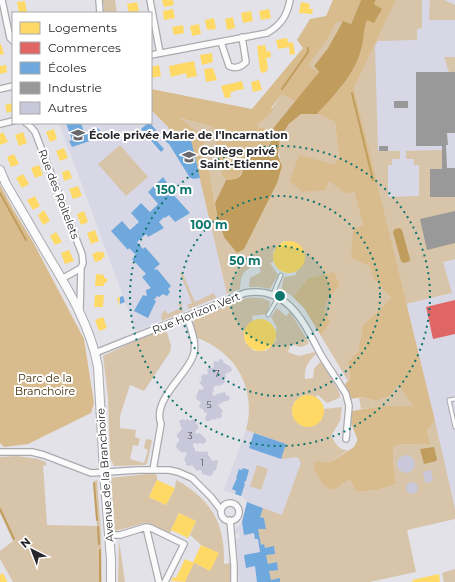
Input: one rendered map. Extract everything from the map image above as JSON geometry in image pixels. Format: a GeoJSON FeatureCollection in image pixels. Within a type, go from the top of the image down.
{"type":"FeatureCollection","features":[{"type":"Feature","properties":{"kind":"main road"},"geometry":{"type":"LineString","coordinates":[[0,170],[6,184],[80,313]]}},
{"type":"Feature","properties":{"kind":"main road","name":"Avenue de la Branchoire"},"geometry":{"type":"LineString","coordinates":[[80,313],[96,353],[98,368],[104,472],[110,535],[111,582]]}},
{"type":"Feature","properties":{"kind":"street"},"geometry":{"type":"LineString","coordinates":[[2,0],[10,38],[12,40]]}},
{"type":"Feature","properties":{"kind":"street"},"geometry":{"type":"LineString","coordinates":[[99,0],[100,12]]}},
{"type":"Feature","properties":{"kind":"street"},"geometry":{"type":"LineString","coordinates":[[150,0],[160,53]]}},
{"type":"Feature","properties":{"kind":"street"},"geometry":{"type":"LineString","coordinates":[[152,55],[266,33],[275,28],[285,17],[290,0]]}},
{"type":"Feature","properties":{"kind":"street"},"geometry":{"type":"LineString","coordinates":[[221,42],[228,66],[233,68],[243,65],[246,62],[242,37]]}},
{"type":"Feature","properties":{"kind":"street"},"geometry":{"type":"LineString","coordinates":[[0,89],[12,86]]}},
{"type":"Feature","properties":{"kind":"street"},"geometry":{"type":"LineString","coordinates":[[0,124],[12,122]]}},
{"type":"Feature","properties":{"kind":"street","name":"Rue des Roitelets"},"geometry":{"type":"LineString","coordinates":[[27,124],[35,132],[82,254],[83,263],[80,313]]}},
{"type":"Feature","properties":{"kind":"street"},"geometry":{"type":"LineString","coordinates":[[61,278],[82,268]]}},
{"type":"Feature","properties":{"kind":"street","name":"Rue Horizon Vert"},"geometry":{"type":"LineString","coordinates":[[96,353],[244,293],[254,292],[275,296]]}},
{"type":"Feature","properties":{"kind":"street"},"geometry":{"type":"LineString","coordinates":[[275,296],[288,304],[298,315],[346,394],[349,406],[346,439]]}},
{"type":"Feature","properties":{"kind":"street"},"geometry":{"type":"LineString","coordinates":[[153,470],[161,424],[159,417],[163,403],[170,388],[181,375],[194,355],[193,337],[187,316]]}},
{"type":"Feature","properties":{"kind":"street"},"geometry":{"type":"LineString","coordinates":[[0,452],[32,452],[91,473],[153,470],[169,470],[178,472],[192,478],[211,497],[221,510],[221,515],[224,518],[230,520],[237,516],[238,511],[236,506],[232,503],[224,505],[221,510]]}},
{"type":"Feature","properties":{"kind":"street"},"geometry":{"type":"LineString","coordinates":[[230,520],[234,582]]}},
{"type":"Feature","properties":{"kind":"street"},"geometry":{"type":"LineString","coordinates":[[146,527],[159,582]]}},
{"type":"Feature","properties":{"kind":"street"},"geometry":{"type":"LineString","coordinates":[[110,535],[120,535],[146,527],[157,530],[184,544],[165,582]]}},
{"type":"Feature","properties":{"kind":"lane"},"geometry":{"type":"LineString","coordinates":[[268,315],[281,275]]}},
{"type":"Feature","properties":{"kind":"lane"},"geometry":{"type":"LineString","coordinates":[[455,399],[449,400],[455,427]]}},
{"type":"Feature","properties":{"kind":"shaded area"},"geometry":{"type":"Polygon","coordinates":[[[102,0],[115,0],[117,12],[103,12],[104,7],[102,0]]]}},
{"type":"Feature","properties":{"kind":"shaded area"},"geometry":{"type":"Polygon","coordinates":[[[361,0],[376,0],[374,4],[382,9],[374,23],[367,20],[361,50],[354,68],[337,92],[317,114],[301,114],[289,124],[280,138],[278,155],[282,166],[277,183],[244,249],[237,253],[224,237],[218,221],[215,203],[226,180],[237,179],[240,177],[248,157],[264,152],[268,147],[272,137],[271,131],[319,72],[314,66],[328,48],[343,21],[351,24],[361,0]]]}},
{"type":"Feature","properties":{"kind":"shaded area"},"geometry":{"type":"Polygon","coordinates":[[[396,0],[455,0],[455,509],[406,304],[451,294],[398,270],[354,88],[396,0]]]}},
{"type":"Feature","properties":{"kind":"shaded area"},"geometry":{"type":"Polygon","coordinates":[[[396,0],[422,0],[422,28],[417,29],[417,40],[378,41],[375,46],[378,151],[400,151],[400,159],[392,159],[392,165],[388,165],[388,197],[419,196],[419,165],[414,165],[414,159],[406,159],[406,151],[442,150],[442,169],[430,169],[430,197],[455,197],[455,259],[443,262],[452,293],[406,304],[354,88],[396,0]]]}},
{"type":"Feature","properties":{"kind":"shaded area"},"geometry":{"type":"Polygon","coordinates":[[[430,0],[444,0],[455,5],[455,20],[429,20],[430,0]]]}},
{"type":"Feature","properties":{"kind":"shaded area"},"geometry":{"type":"Polygon","coordinates":[[[343,21],[328,48],[314,66],[319,72],[307,65],[329,37],[336,22],[343,21]]]}},
{"type":"Feature","properties":{"kind":"shaded area"},"geometry":{"type":"Polygon","coordinates":[[[444,57],[455,57],[455,72],[449,72],[444,57]]]}},
{"type":"Feature","properties":{"kind":"shaded area"},"geometry":{"type":"Polygon","coordinates":[[[282,94],[296,102],[271,131],[269,129],[258,127],[257,125],[265,118],[282,94]]]}},
{"type":"Feature","properties":{"kind":"shaded area"},"geometry":{"type":"Polygon","coordinates":[[[152,111],[169,128],[191,140],[227,294],[136,331],[59,124],[152,124],[152,111]]]}},
{"type":"Feature","properties":{"kind":"shaded area"},"geometry":{"type":"Polygon","coordinates":[[[301,114],[317,114],[335,122],[339,158],[334,164],[299,156],[346,194],[354,192],[363,225],[374,280],[391,298],[363,325],[358,351],[348,361],[350,379],[348,381],[321,336],[331,322],[324,309],[328,299],[340,286],[307,279],[293,297],[281,290],[284,277],[296,275],[296,272],[304,263],[304,252],[297,243],[284,241],[273,251],[273,262],[270,263],[278,275],[270,289],[249,287],[250,278],[261,272],[258,264],[249,268],[242,275],[240,289],[227,294],[210,222],[218,221],[224,237],[282,166],[279,150],[281,137],[289,125],[301,114]]]}},
{"type":"Feature","properties":{"kind":"shaded area"},"geometry":{"type":"Polygon","coordinates":[[[178,118],[213,127],[222,176],[226,180],[215,203],[204,141],[178,118]]]}},
{"type":"Feature","properties":{"kind":"shaded area"},"geometry":{"type":"Polygon","coordinates":[[[120,145],[148,177],[126,196],[98,164],[120,145]]]}},
{"type":"Feature","properties":{"kind":"shaded area"},"geometry":{"type":"Polygon","coordinates":[[[400,228],[402,230],[410,259],[410,261],[404,263],[401,261],[393,232],[395,229],[400,228]]]}},
{"type":"Feature","properties":{"kind":"shaded area"},"geometry":{"type":"Polygon","coordinates":[[[182,272],[195,302],[214,293],[216,298],[189,309],[187,305],[192,303],[180,273],[182,272]]]}},
{"type":"Feature","properties":{"kind":"shaded area"},"geometry":{"type":"Polygon","coordinates":[[[246,298],[265,299],[270,302],[267,314],[252,316],[253,320],[245,330],[245,342],[254,351],[266,351],[276,341],[277,328],[271,317],[277,308],[286,316],[290,312],[308,341],[308,344],[301,347],[291,344],[288,352],[299,356],[315,352],[316,354],[306,368],[305,379],[313,378],[314,369],[320,362],[339,392],[339,398],[327,403],[318,395],[316,397],[304,395],[294,402],[292,414],[300,425],[313,426],[321,421],[324,409],[342,407],[340,421],[331,436],[340,448],[348,450],[331,462],[321,461],[334,490],[350,479],[356,492],[377,490],[396,484],[393,447],[402,444],[429,445],[427,431],[435,421],[455,509],[455,519],[407,530],[416,572],[369,582],[280,582],[280,579],[271,580],[269,571],[278,569],[277,562],[268,564],[266,555],[275,553],[274,546],[265,548],[264,544],[261,545],[258,529],[266,529],[264,518],[260,517],[263,508],[282,515],[301,463],[298,457],[281,459],[286,444],[246,430],[249,415],[248,400],[246,387],[240,374],[233,362],[223,353],[211,344],[197,338],[193,321],[194,319],[246,298]]]}},
{"type":"Feature","properties":{"kind":"shaded area"},"geometry":{"type":"Polygon","coordinates":[[[180,302],[183,312],[162,321],[161,315],[165,310],[168,314],[180,308],[178,303],[180,302]]]}},
{"type":"Feature","properties":{"kind":"shaded area"},"geometry":{"type":"Polygon","coordinates":[[[166,329],[171,346],[170,352],[144,391],[130,385],[120,416],[120,428],[136,430],[135,437],[140,439],[138,446],[133,445],[130,459],[144,463],[148,450],[144,448],[146,439],[152,440],[147,463],[145,465],[114,466],[110,458],[108,397],[103,356],[139,339],[166,329]]]}},
{"type":"Feature","properties":{"kind":"shaded area"},"geometry":{"type":"Polygon","coordinates":[[[398,385],[413,406],[383,406],[361,409],[359,398],[363,397],[375,401],[398,385]]]}},
{"type":"Feature","properties":{"kind":"shaded area"},"geometry":{"type":"Polygon","coordinates":[[[246,430],[313,453],[288,582],[239,582],[236,539],[240,538],[239,533],[235,534],[235,531],[241,524],[247,503],[243,497],[224,490],[246,430]]]}},
{"type":"Feature","properties":{"kind":"shaded area"},"geometry":{"type":"Polygon","coordinates":[[[434,447],[437,459],[436,461],[424,464],[420,449],[434,447]]]}},
{"type":"Feature","properties":{"kind":"shaded area"},"geometry":{"type":"Polygon","coordinates":[[[17,456],[38,459],[46,462],[46,466],[43,465],[47,525],[97,526],[94,481],[97,480],[101,532],[102,582],[13,582],[0,559],[0,551],[13,541],[0,513],[0,457],[17,456]]]}},
{"type":"Feature","properties":{"kind":"shaded area"},"geometry":{"type":"Polygon","coordinates":[[[257,465],[268,469],[261,490],[250,486],[257,465]]]}},
{"type":"Feature","properties":{"kind":"shaded area"},"geometry":{"type":"Polygon","coordinates":[[[155,473],[157,480],[149,497],[166,505],[175,488],[176,480],[184,484],[198,495],[215,516],[222,537],[224,564],[231,563],[232,582],[184,582],[193,562],[210,571],[218,553],[201,545],[190,535],[196,521],[179,513],[170,533],[149,523],[115,531],[111,478],[155,473]]]}},
{"type":"Feature","properties":{"kind":"shaded area"},"geometry":{"type":"Polygon","coordinates":[[[119,540],[125,582],[118,582],[119,540]]]}},
{"type":"Feature","properties":{"kind":"shaded area"},"geometry":{"type":"Polygon","coordinates":[[[455,569],[455,582],[444,582],[442,573],[455,569]]]}},
{"type":"Feature","properties":{"kind":"green space"},"geometry":{"type":"Polygon","coordinates":[[[333,0],[361,0],[351,24],[336,22],[329,37],[308,65],[319,72],[296,102],[282,94],[271,108],[273,111],[257,125],[258,127],[269,129],[271,131],[272,139],[264,152],[251,155],[244,164],[242,172],[237,180],[226,180],[222,176],[213,127],[179,118],[197,132],[204,141],[218,221],[210,222],[191,141],[167,134],[169,128],[152,111],[152,89],[252,109],[303,48],[297,40],[310,19],[326,16],[333,0]]]}},
{"type":"Feature","properties":{"kind":"green space"},"geometry":{"type":"Polygon","coordinates":[[[376,0],[396,0],[354,88],[435,421],[427,431],[430,445],[402,444],[393,447],[396,484],[377,490],[356,492],[350,479],[334,490],[324,486],[314,469],[314,463],[321,461],[331,462],[354,447],[357,438],[351,423],[352,411],[382,406],[413,406],[398,385],[389,396],[375,401],[363,397],[350,399],[345,384],[350,379],[348,361],[358,351],[363,325],[391,298],[374,280],[370,266],[351,258],[353,230],[363,225],[354,192],[346,194],[329,181],[325,190],[302,192],[290,181],[299,155],[334,164],[339,158],[335,122],[317,114],[339,90],[353,68],[361,50],[364,28],[367,19],[381,9],[374,4],[376,0]]]}},
{"type":"Feature","properties":{"kind":"green space","name":"Parc de la Branchoire"},"geometry":{"type":"Polygon","coordinates":[[[0,185],[33,242],[84,339],[94,403],[91,413],[28,444],[4,447],[0,443],[0,185]]]}},
{"type":"Feature","properties":{"kind":"green space"},"geometry":{"type":"Polygon","coordinates":[[[334,272],[340,286],[328,299],[324,309],[331,322],[321,336],[304,308],[293,297],[307,279],[334,272]]]}},
{"type":"Feature","properties":{"kind":"building: Logements"},"geometry":{"type":"Polygon","coordinates":[[[162,0],[173,0],[174,5],[164,7],[162,0]]]}},
{"type":"Feature","properties":{"kind":"building: Logements"},"geometry":{"type":"Polygon","coordinates":[[[25,1],[27,12],[19,12],[17,2],[25,1]]]}},
{"type":"Feature","properties":{"kind":"building: Logements"},"geometry":{"type":"Polygon","coordinates":[[[137,2],[139,11],[129,12],[127,4],[137,2]]]}},
{"type":"Feature","properties":{"kind":"building: Logements"},"geometry":{"type":"Polygon","coordinates":[[[301,2],[310,4],[309,9],[313,9],[312,14],[299,13],[301,2]]]}},
{"type":"Feature","properties":{"kind":"building: Logements"},"geometry":{"type":"Polygon","coordinates":[[[173,9],[175,18],[164,20],[163,11],[173,9]]]}},
{"type":"Feature","properties":{"kind":"building: Logements"},"geometry":{"type":"Polygon","coordinates":[[[269,9],[271,18],[261,20],[259,11],[269,9]]]}},
{"type":"Feature","properties":{"kind":"building: Logements"},"geometry":{"type":"Polygon","coordinates":[[[251,11],[253,21],[243,23],[241,13],[251,11]]]}},
{"type":"Feature","properties":{"kind":"building: Logements"},"geometry":{"type":"Polygon","coordinates":[[[233,17],[235,28],[227,30],[225,19],[233,17]]]}},
{"type":"Feature","properties":{"kind":"building: Logements"},"geometry":{"type":"Polygon","coordinates":[[[214,18],[216,29],[207,30],[205,20],[214,18]]]}},
{"type":"Feature","properties":{"kind":"building: Logements"},"geometry":{"type":"Polygon","coordinates":[[[199,24],[201,34],[192,36],[190,26],[199,24]]]}},
{"type":"Feature","properties":{"kind":"building: Logements"},"geometry":{"type":"Polygon","coordinates":[[[183,25],[184,33],[174,35],[172,27],[183,25]]]}},
{"type":"Feature","properties":{"kind":"building: Logements"},"geometry":{"type":"Polygon","coordinates":[[[287,38],[288,43],[293,42],[295,54],[290,55],[289,47],[278,49],[276,40],[287,38]]]}},
{"type":"Feature","properties":{"kind":"building: Logements"},"geometry":{"type":"Polygon","coordinates":[[[0,44],[4,54],[0,55],[0,44]]]}},
{"type":"Feature","properties":{"kind":"building: Logements"},"geometry":{"type":"Polygon","coordinates":[[[265,45],[267,52],[270,51],[271,57],[266,58],[268,68],[266,72],[262,73],[260,70],[257,46],[265,45]]]}},
{"type":"Feature","properties":{"kind":"building: Logements"},"geometry":{"type":"Polygon","coordinates":[[[212,53],[213,62],[202,65],[200,55],[212,53]]]}},
{"type":"Feature","properties":{"kind":"building: Logements"},"geometry":{"type":"Polygon","coordinates":[[[194,61],[197,76],[187,78],[186,73],[171,77],[169,66],[194,61]]]}},
{"type":"Feature","properties":{"kind":"building: Logements"},"geometry":{"type":"Polygon","coordinates":[[[6,65],[7,72],[0,74],[0,66],[6,65]]]}},
{"type":"Feature","properties":{"kind":"building: Logements"},"geometry":{"type":"Polygon","coordinates":[[[159,65],[161,76],[152,78],[152,67],[159,65]]]}},
{"type":"Feature","properties":{"kind":"building: Logements"},"geometry":{"type":"Polygon","coordinates":[[[213,68],[217,80],[206,82],[204,69],[213,68]]]}},
{"type":"Feature","properties":{"kind":"building: Logements"},"geometry":{"type":"Polygon","coordinates":[[[259,80],[262,90],[253,92],[251,82],[259,80]]]}},
{"type":"Feature","properties":{"kind":"building: Logements"},"geometry":{"type":"Polygon","coordinates":[[[242,81],[244,89],[233,91],[230,93],[231,97],[225,98],[221,86],[242,81]]]}},
{"type":"Feature","properties":{"kind":"building: Logements"},"geometry":{"type":"Polygon","coordinates":[[[12,103],[12,111],[7,113],[5,105],[12,103]]]}},
{"type":"Feature","properties":{"kind":"building: Logements"},"geometry":{"type":"Polygon","coordinates":[[[54,129],[57,139],[50,142],[46,132],[54,129]]]}},
{"type":"Feature","properties":{"kind":"building: Logements"},"geometry":{"type":"Polygon","coordinates":[[[3,132],[8,142],[0,145],[0,134],[3,132]]]}},
{"type":"Feature","properties":{"kind":"building: Logements"},"geometry":{"type":"Polygon","coordinates":[[[23,132],[27,143],[19,146],[15,135],[23,132]]]}},
{"type":"Feature","properties":{"kind":"building: Logements"},"geometry":{"type":"Polygon","coordinates":[[[64,148],[68,158],[60,161],[56,151],[64,148]]]}},
{"type":"Feature","properties":{"kind":"building: Logements"},"geometry":{"type":"Polygon","coordinates":[[[14,154],[19,164],[11,167],[7,157],[14,154]]]}},
{"type":"Feature","properties":{"kind":"building: Logements"},"geometry":{"type":"Polygon","coordinates":[[[39,165],[43,175],[35,178],[31,168],[39,165]]]}},
{"type":"Feature","properties":{"kind":"building: Logements"},"geometry":{"type":"Polygon","coordinates":[[[69,170],[72,178],[64,181],[62,172],[69,170]]]}},
{"type":"Feature","properties":{"kind":"building: Logements"},"geometry":{"type":"Polygon","coordinates":[[[23,174],[29,184],[22,188],[16,178],[23,174]]]}},
{"type":"Feature","properties":{"kind":"building: Logements"},"geometry":{"type":"Polygon","coordinates":[[[78,186],[82,196],[73,199],[69,189],[78,186]]]}},
{"type":"Feature","properties":{"kind":"building: Logements"},"geometry":{"type":"Polygon","coordinates":[[[35,196],[40,206],[33,210],[27,200],[35,196]]]}},
{"type":"Feature","properties":{"kind":"building: Logements"},"geometry":{"type":"Polygon","coordinates":[[[44,210],[50,221],[43,225],[38,215],[44,210]]]}},
{"type":"Feature","properties":{"kind":"building: Logements"},"geometry":{"type":"Polygon","coordinates":[[[84,211],[88,222],[81,225],[77,214],[84,211]]]}},
{"type":"Feature","properties":{"kind":"building: Logements"},"geometry":{"type":"Polygon","coordinates":[[[95,230],[99,241],[91,244],[87,233],[95,230]]]}},
{"type":"Feature","properties":{"kind":"building: Logements"},"geometry":{"type":"Polygon","coordinates":[[[56,232],[62,242],[55,245],[50,236],[56,232]]]}},
{"type":"Feature","properties":{"kind":"building: Logements"},"geometry":{"type":"Polygon","coordinates":[[[286,241],[292,241],[302,248],[305,257],[304,263],[298,270],[292,273],[286,273],[276,266],[273,260],[273,254],[280,244],[286,241]]]}},
{"type":"Feature","properties":{"kind":"building: Logements"},"geometry":{"type":"Polygon","coordinates":[[[69,250],[74,261],[65,264],[61,253],[69,250]]]}},
{"type":"Feature","properties":{"kind":"building: Logements"},"geometry":{"type":"Polygon","coordinates":[[[99,251],[100,253],[103,251],[105,257],[102,258],[102,260],[95,262],[92,254],[99,251]]]}},
{"type":"Feature","properties":{"kind":"building: Logements"},"geometry":{"type":"Polygon","coordinates":[[[96,274],[104,275],[104,278],[107,278],[107,283],[104,283],[104,286],[95,286],[96,274]]]}},
{"type":"Feature","properties":{"kind":"building: Logements"},"geometry":{"type":"Polygon","coordinates":[[[95,295],[104,295],[103,307],[94,307],[95,295]]]}},
{"type":"Feature","properties":{"kind":"building: Logements"},"geometry":{"type":"Polygon","coordinates":[[[120,297],[119,306],[117,298],[120,297]]]}},
{"type":"Feature","properties":{"kind":"building: Logements"},"geometry":{"type":"Polygon","coordinates":[[[103,317],[107,328],[99,331],[95,320],[103,317]]]}},
{"type":"Feature","properties":{"kind":"building: Logements"},"geometry":{"type":"Polygon","coordinates":[[[257,319],[263,319],[273,326],[276,335],[275,341],[269,348],[263,351],[257,351],[247,344],[244,338],[244,332],[251,322],[257,319]]]}},
{"type":"Feature","properties":{"kind":"building: Logements"},"geometry":{"type":"Polygon","coordinates":[[[305,395],[311,395],[321,402],[324,411],[323,417],[317,424],[311,427],[305,427],[295,420],[292,414],[292,408],[299,398],[305,395]]]}},
{"type":"Feature","properties":{"kind":"building: Logements"},"geometry":{"type":"Polygon","coordinates":[[[157,480],[175,488],[166,505],[149,497],[157,480]]]}},
{"type":"Feature","properties":{"kind":"building: Logements"},"geometry":{"type":"Polygon","coordinates":[[[179,513],[196,521],[188,538],[171,530],[179,513]]]}},
{"type":"Feature","properties":{"kind":"building: Logements"},"geometry":{"type":"Polygon","coordinates":[[[201,545],[219,553],[210,571],[193,562],[201,545]]]}},
{"type":"Feature","properties":{"kind":"building: Logements"},"geometry":{"type":"Polygon","coordinates":[[[185,559],[194,563],[185,582],[171,581],[173,577],[176,578],[185,559]]]}},
{"type":"Feature","properties":{"kind":"building: Logements"},"geometry":{"type":"Polygon","coordinates":[[[3,573],[7,582],[0,582],[0,575],[3,573]]]}},
{"type":"Feature","properties":{"kind":"building: Logements"},"geometry":{"type":"Polygon","coordinates":[[[439,574],[440,582],[413,582],[412,580],[439,574]]]}},
{"type":"Feature","properties":{"kind":"building: Commerces"},"geometry":{"type":"Polygon","coordinates":[[[455,300],[455,334],[433,339],[426,307],[455,300]]]}},
{"type":"Feature","properties":{"kind":"building: Écoles","name":"École privée Marie de l'Incarnation"},"geometry":{"type":"Polygon","coordinates":[[[66,124],[81,124],[85,135],[88,134],[90,141],[72,147],[69,141],[72,140],[66,124]]]}},
{"type":"Feature","properties":{"kind":"building: Écoles"},"geometry":{"type":"Polygon","coordinates":[[[147,124],[151,124],[161,136],[156,140],[164,149],[161,152],[141,129],[147,124]]]}},
{"type":"Feature","properties":{"kind":"building: Écoles"},"geometry":{"type":"Polygon","coordinates":[[[98,128],[101,132],[94,138],[91,134],[98,128]]]}},
{"type":"Feature","properties":{"kind":"building: Écoles","name":"Collège privé Saint-Etienne"},"geometry":{"type":"Polygon","coordinates":[[[167,134],[191,140],[200,178],[190,178],[169,144],[165,141],[167,134]]]}},
{"type":"Feature","properties":{"kind":"building: Écoles"},"geometry":{"type":"Polygon","coordinates":[[[163,177],[172,190],[170,191],[190,213],[175,222],[169,215],[165,218],[164,217],[159,222],[164,228],[148,237],[146,234],[137,242],[143,249],[145,247],[160,264],[154,269],[157,269],[171,286],[168,289],[170,292],[167,296],[163,294],[159,297],[157,296],[154,300],[156,301],[148,318],[134,311],[143,295],[147,295],[146,290],[151,288],[142,277],[146,274],[132,259],[136,255],[129,248],[128,250],[111,231],[122,221],[130,230],[139,222],[131,213],[141,203],[150,212],[158,204],[148,192],[163,177]]]}},
{"type":"Feature","properties":{"kind":"building: Écoles"},"geometry":{"type":"Polygon","coordinates":[[[123,296],[125,302],[120,304],[120,297],[123,296]]]}},
{"type":"Feature","properties":{"kind":"building: Écoles"},"geometry":{"type":"Polygon","coordinates":[[[254,433],[286,444],[281,459],[249,448],[254,433]]]}},
{"type":"Feature","properties":{"kind":"building: Écoles"},"geometry":{"type":"Polygon","coordinates":[[[243,468],[249,470],[241,496],[235,494],[236,491],[232,489],[239,469],[242,470],[243,468]]]}},
{"type":"Feature","properties":{"kind":"building: Écoles"},"geometry":{"type":"Polygon","coordinates":[[[247,502],[263,508],[260,517],[264,518],[266,529],[258,529],[261,545],[264,544],[265,548],[274,546],[275,554],[266,555],[268,564],[277,562],[278,570],[269,571],[271,580],[280,578],[280,582],[257,582],[255,566],[246,568],[244,555],[260,552],[258,539],[255,539],[254,533],[244,535],[242,522],[247,502]]]}},
{"type":"Feature","properties":{"kind":"building: Industrie"},"geometry":{"type":"Polygon","coordinates":[[[416,72],[455,72],[455,133],[447,133],[448,145],[446,145],[447,168],[455,168],[455,197],[430,197],[430,169],[442,169],[442,146],[416,146],[416,72]]]}},
{"type":"Feature","properties":{"kind":"building: Industrie"},"geometry":{"type":"Polygon","coordinates":[[[394,101],[408,101],[408,108],[394,108],[394,101]]]}},
{"type":"Feature","properties":{"kind":"building: Industrie"},"geometry":{"type":"Polygon","coordinates":[[[379,146],[388,146],[388,151],[379,151],[379,146]]]}},
{"type":"Feature","properties":{"kind":"building: Industrie"},"geometry":{"type":"Polygon","coordinates":[[[455,211],[455,243],[427,250],[420,219],[455,211]]]}},
{"type":"Feature","properties":{"kind":"building: Autres"},"geometry":{"type":"Polygon","coordinates":[[[220,359],[231,367],[232,371],[225,374],[225,382],[222,385],[215,386],[212,393],[215,396],[225,392],[230,399],[218,405],[223,411],[220,419],[217,418],[215,420],[212,419],[210,421],[206,421],[205,417],[207,413],[200,408],[199,406],[201,403],[196,397],[199,389],[202,390],[204,388],[199,382],[202,380],[201,377],[203,374],[206,375],[208,373],[207,370],[209,368],[214,367],[213,363],[215,361],[218,362],[220,359]]]}},
{"type":"Feature","properties":{"kind":"building: Autres"},"geometry":{"type":"Polygon","coordinates":[[[188,419],[190,421],[193,419],[196,421],[198,429],[195,433],[200,433],[206,439],[206,442],[203,444],[193,444],[195,451],[208,452],[208,456],[211,460],[218,461],[216,470],[213,471],[213,474],[210,476],[202,474],[202,471],[200,470],[197,471],[192,465],[186,465],[184,460],[187,453],[182,453],[176,447],[177,443],[179,442],[177,434],[182,429],[179,421],[188,419]]]}},
{"type":"Feature","properties":{"kind":"building: Autres"},"geometry":{"type":"Polygon","coordinates":[[[402,455],[410,455],[415,460],[413,471],[410,473],[402,473],[397,468],[397,460],[402,455]]]}},
{"type":"Feature","properties":{"kind":"building: Autres"},"geometry":{"type":"Polygon","coordinates":[[[431,470],[433,481],[425,483],[423,472],[431,470]]]}},
{"type":"Feature","properties":{"kind":"building: Autres"},"geometry":{"type":"Polygon","coordinates":[[[410,482],[414,482],[418,488],[414,494],[410,494],[406,490],[406,486],[410,482]]]}},
{"type":"Feature","properties":{"kind":"waterway"},"geometry":{"type":"LineString","coordinates":[[282,89],[308,52],[308,48]]}},
{"type":"Feature","properties":{"kind":"waterway"},"geometry":{"type":"LineString","coordinates":[[352,93],[373,180]]}},
{"type":"Feature","properties":{"kind":"waterway"},"geometry":{"type":"LineString","coordinates":[[0,193],[26,240]]}},
{"type":"Feature","properties":{"kind":"waterway"},"geometry":{"type":"LineString","coordinates":[[94,483],[97,520]]}},
{"type":"Feature","properties":{"kind":"waterway"},"geometry":{"type":"LineString","coordinates":[[0,509],[14,539]]}},
{"type":"Feature","properties":{"kind":"waterway"},"geometry":{"type":"LineString","coordinates":[[98,527],[99,544]]}},
{"type":"Feature","properties":{"kind":"waterway"},"geometry":{"type":"LineString","coordinates":[[100,550],[100,582]]}},
{"type":"Feature","properties":{"kind":"place","name":"École privée Marie de l'Incarnation"},"geometry":{"type":"Point","coordinates":[78,135]}},
{"type":"Feature","properties":{"kind":"place","name":"Collège privé Saint-Etienne"},"geometry":{"type":"Point","coordinates":[189,157]}}]}
